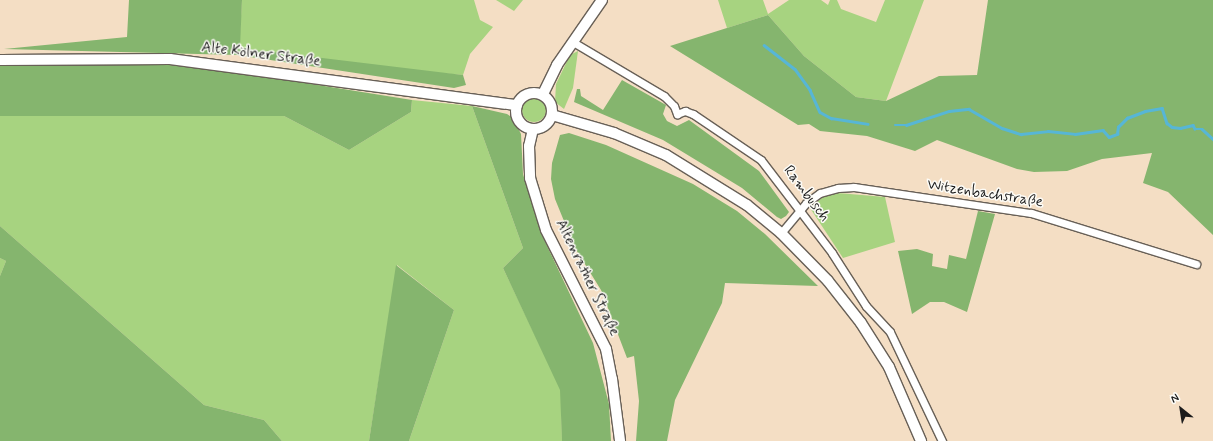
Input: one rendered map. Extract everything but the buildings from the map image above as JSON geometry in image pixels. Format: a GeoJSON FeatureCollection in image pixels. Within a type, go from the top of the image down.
{"type":"FeatureCollection","features":[{"type":"Feature","properties":{"kind":"street"},"geometry":{"type":"LineString","coordinates":[[543,94],[557,65],[602,0]]}},
{"type":"Feature","properties":{"kind":"street","name":"Rambusch"},"geometry":{"type":"LineString","coordinates":[[573,42],[664,96],[674,106],[677,114],[685,111],[693,114],[760,160],[832,252],[857,294],[890,332],[942,441]]}},
{"type":"Feature","properties":{"kind":"street","name":"Alte Kölner Straße"},"geometry":{"type":"LineString","coordinates":[[0,60],[170,59],[517,105]]}},
{"type":"Feature","properties":{"kind":"street"},"geometry":{"type":"LineString","coordinates":[[525,94],[543,94],[551,103],[552,115],[547,124],[532,129],[519,121],[517,105],[525,94]]}},
{"type":"Feature","properties":{"kind":"street"},"geometry":{"type":"LineString","coordinates":[[552,115],[614,133],[666,155],[747,205],[781,233],[828,281],[861,323],[889,367],[922,441]]}},
{"type":"Feature","properties":{"kind":"street","name":"Altenrather Straße"},"geometry":{"type":"LineString","coordinates":[[532,129],[528,146],[530,178],[546,230],[606,349],[612,378],[620,441]]}},
{"type":"Feature","properties":{"kind":"street","name":"Witzenbachstraße"},"geometry":{"type":"LineString","coordinates":[[781,233],[799,210],[820,193],[845,187],[993,206],[1059,221],[1196,264]]}},
{"type":"Feature","properties":{"kind":"green space"},"geometry":{"type":"Polygon","coordinates":[[[129,0],[242,0],[240,48],[463,75],[466,85],[454,88],[237,55],[4,49],[127,37],[129,0]]]}},
{"type":"Feature","properties":{"kind":"green space"},"geometry":{"type":"Polygon","coordinates":[[[242,0],[474,0],[480,20],[493,27],[470,54],[463,75],[416,71],[239,48],[242,0]]]}},
{"type":"Feature","properties":{"kind":"green space"},"geometry":{"type":"Polygon","coordinates":[[[496,0],[523,0],[514,11],[496,0]]]}},
{"type":"Feature","properties":{"kind":"green space"},"geometry":{"type":"Polygon","coordinates":[[[718,0],[763,0],[768,14],[789,0],[821,0],[828,5],[830,0],[837,0],[841,9],[876,22],[885,0],[924,0],[886,101],[856,97],[804,56],[768,15],[727,28],[718,0]]]}},
{"type":"Feature","properties":{"kind":"green space"},"geometry":{"type":"Polygon","coordinates":[[[988,0],[1213,0],[1213,235],[1168,192],[1143,183],[1152,153],[1102,159],[1067,171],[1034,172],[1017,169],[937,140],[915,151],[867,136],[820,131],[809,124],[798,125],[670,46],[768,15],[804,56],[856,97],[886,101],[939,76],[977,75],[988,0]]]}},
{"type":"Feature","properties":{"kind":"green space"},"geometry":{"type":"Polygon","coordinates":[[[578,51],[573,88],[564,109],[555,102],[556,84],[570,55],[578,51]]]}},
{"type":"Feature","properties":{"kind":"green space"},"geometry":{"type":"Polygon","coordinates":[[[161,64],[268,77],[412,100],[411,112],[349,150],[284,116],[0,116],[0,66],[161,64]]]}},
{"type":"Feature","properties":{"kind":"green space"},"geometry":{"type":"Polygon","coordinates":[[[622,80],[666,105],[663,114],[667,121],[677,126],[689,120],[759,171],[789,212],[786,216],[781,219],[777,217],[742,188],[663,140],[574,102],[577,89],[580,89],[581,96],[603,110],[622,80]]]}},
{"type":"Feature","properties":{"kind":"green space"},"geometry":{"type":"Polygon","coordinates":[[[534,98],[542,102],[546,110],[542,118],[534,122],[526,118],[522,110],[526,102],[534,98]]]}},
{"type":"Feature","properties":{"kind":"green space"},"geometry":{"type":"Polygon","coordinates":[[[412,100],[472,106],[523,248],[503,268],[561,390],[562,441],[409,441],[454,310],[397,265],[369,441],[282,441],[264,420],[204,405],[0,226],[0,116],[284,116],[349,150],[411,112],[412,100]]]}},
{"type":"Feature","properties":{"kind":"green space"},"geometry":{"type":"Polygon","coordinates":[[[472,106],[507,114],[513,118],[521,134],[523,174],[541,233],[593,343],[609,404],[611,441],[562,441],[560,390],[503,268],[523,248],[472,106]]]}},
{"type":"Feature","properties":{"kind":"green space"},"geometry":{"type":"Polygon","coordinates":[[[569,133],[606,145],[693,184],[737,211],[765,234],[818,286],[725,283],[722,303],[675,400],[667,441],[636,441],[639,401],[634,356],[627,358],[601,290],[575,248],[555,199],[551,179],[552,163],[560,135],[569,133]]]}},
{"type":"Feature","properties":{"kind":"green space"},"geometry":{"type":"Polygon","coordinates":[[[838,193],[885,197],[895,242],[843,258],[810,208],[823,197],[838,193]]]}},
{"type":"Feature","properties":{"kind":"green space"},"geometry":{"type":"Polygon","coordinates":[[[978,211],[995,214],[967,312],[944,302],[930,302],[912,314],[898,251],[917,249],[933,254],[932,266],[947,269],[949,255],[966,259],[978,211]]]}},
{"type":"Feature","properties":{"kind":"green space"},"geometry":{"type":"Polygon","coordinates":[[[0,226],[204,405],[264,420],[282,441],[0,441],[0,276],[6,261],[0,258],[0,226]]]}},
{"type":"Feature","properties":{"kind":"green space"},"geometry":{"type":"Polygon","coordinates":[[[0,258],[6,261],[0,276],[0,258]]]}},
{"type":"Feature","properties":{"kind":"green space"},"geometry":{"type":"Polygon","coordinates":[[[396,265],[454,310],[409,441],[369,441],[396,265]]]}},
{"type":"Feature","properties":{"kind":"waterway"},"geometry":{"type":"LineString","coordinates":[[764,45],[795,69],[810,90],[820,112],[831,118],[868,124]]}},
{"type":"Feature","properties":{"kind":"waterway"},"geometry":{"type":"LineString","coordinates":[[895,125],[906,125],[949,111],[969,109],[1002,128],[1021,134],[1048,131],[1075,134],[1103,130],[1109,137],[1117,134],[1118,127],[1127,118],[1145,111],[1162,108],[1167,123],[1172,127],[1180,128],[1193,125],[1195,129],[1202,129],[1213,139]]}}]}
